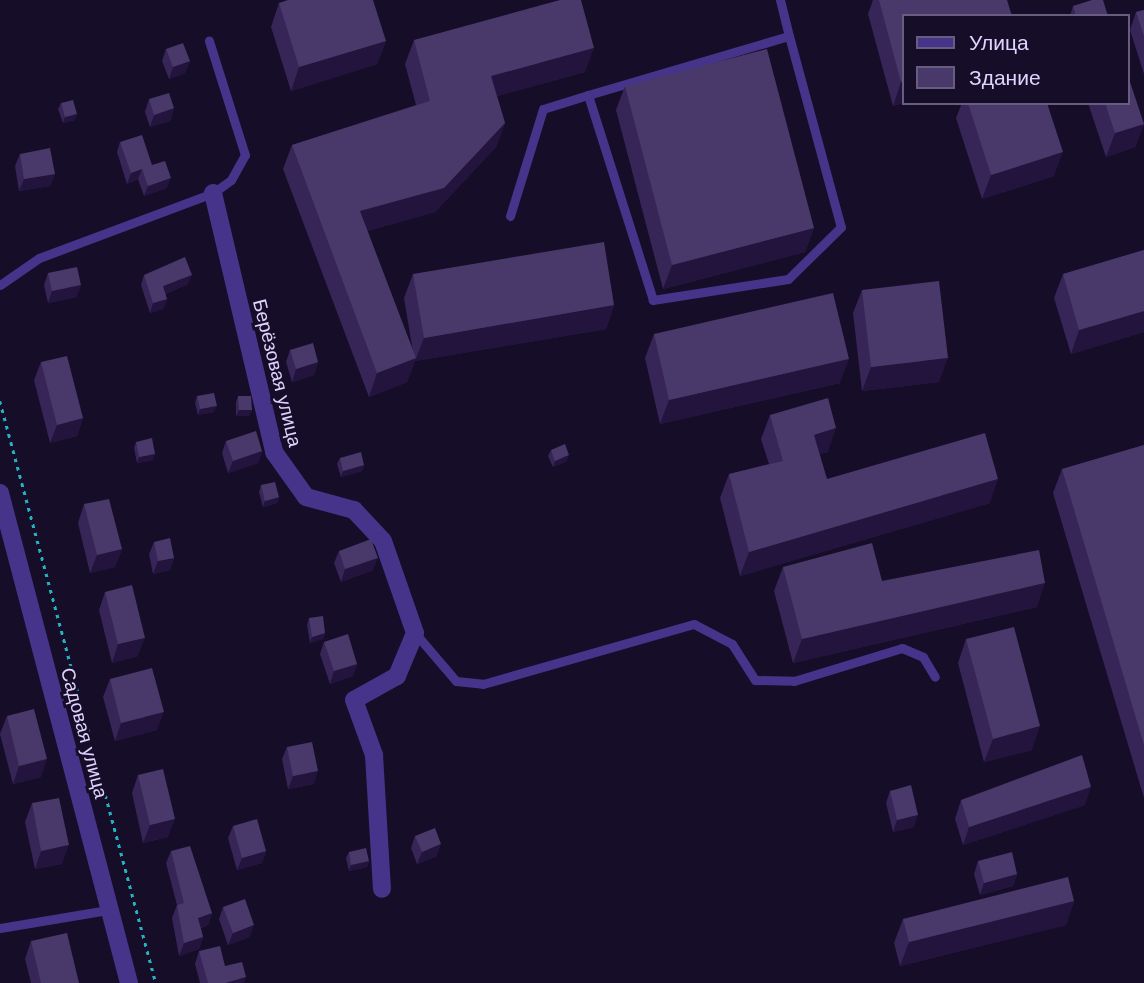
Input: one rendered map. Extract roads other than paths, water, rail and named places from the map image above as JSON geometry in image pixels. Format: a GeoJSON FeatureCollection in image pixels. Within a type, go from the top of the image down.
{"type":"FeatureCollection","features":[{"type":"Feature","properties":{"kind":"street","name":"Берёзовая улица"},"geometry":{"type":"LineString","coordinates":[[213,193],[274,452],[306,497],[354,510],[383,541],[415,633]]}},
{"type":"Feature","properties":{"kind":"street","name":"Садовая улица"},"geometry":{"type":"LineString","coordinates":[[0,492],[129,983]]}},
{"type":"Feature","properties":{"kind":"street"},"geometry":{"type":"LineString","coordinates":[[382,889],[374,755],[354,700],[397,676],[415,633]]}},
{"type":"Feature","properties":{"kind":"lane"},"geometry":{"type":"LineString","coordinates":[[588,95],[653,300],[788,279],[841,227],[780,0]]}},
{"type":"Feature","properties":{"kind":"lane"},"geometry":{"type":"LineString","coordinates":[[510,216],[543,110],[789,36]]}},
{"type":"Feature","properties":{"kind":"lane"},"geometry":{"type":"LineString","coordinates":[[0,285],[39,258],[213,193],[231,180],[245,155],[209,41]]}},
{"type":"Feature","properties":{"kind":"lane"},"geometry":{"type":"LineString","coordinates":[[415,633],[456,681],[483,684],[694,624],[732,644],[755,680],[794,681],[902,648],[923,657],[936,677]]}},
{"type":"Feature","properties":{"kind":"lane"},"geometry":{"type":"LineString","coordinates":[[0,928],[108,910]]}}]}
